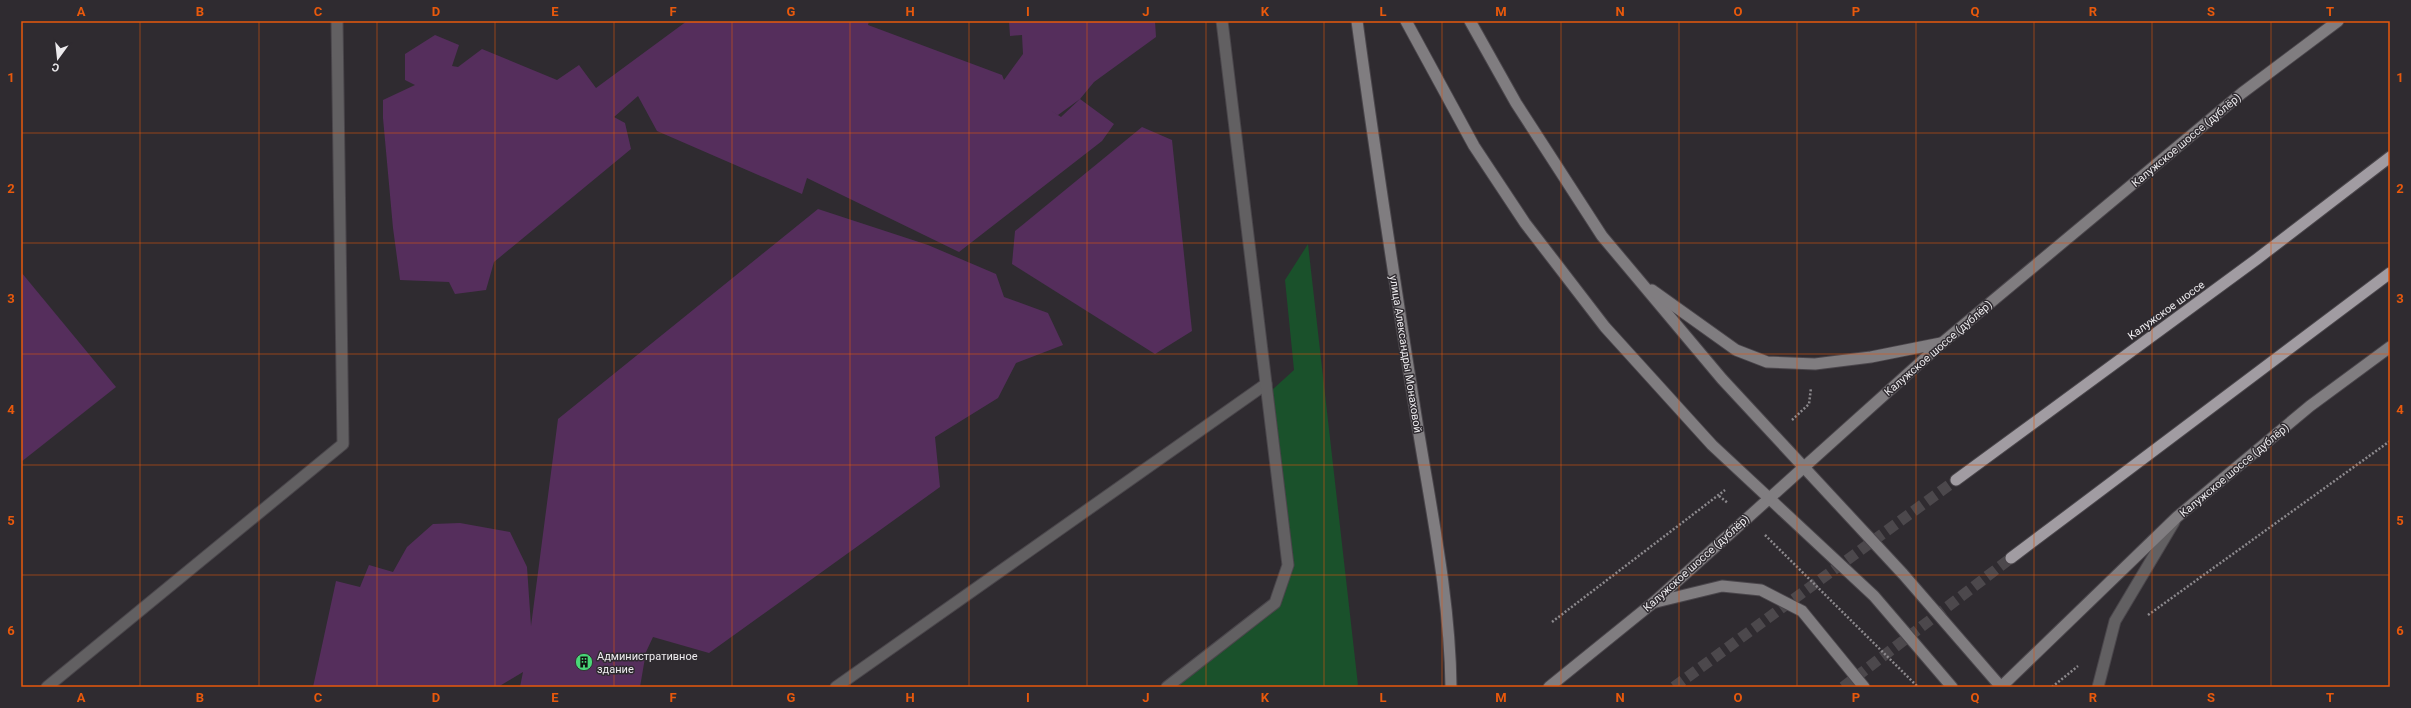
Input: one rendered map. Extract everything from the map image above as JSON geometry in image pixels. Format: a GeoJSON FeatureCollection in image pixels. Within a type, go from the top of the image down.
{"type":"FeatureCollection","features":[{"type":"Feature","properties":{"kind":"highway","name":"Калужское шоссе"},"geometry":{"type":"LineString","coordinates":[[1956,480],[2257,259],[2390,157]]}},
{"type":"Feature","properties":{"kind":"highway"},"geometry":{"type":"LineString","coordinates":[[2011,558],[2390,273]]}},
{"type":"Feature","properties":{"kind":"main road","name":"улица Александры Монаховой"},"geometry":{"type":"LineString","coordinates":[[1356,21],[1392,269],[1444,592],[1451,642],[1451,687]]}},
{"type":"Feature","properties":{"kind":"main road"},"geometry":{"type":"LineString","coordinates":[[1406,21],[1474,146],[1525,223],[1605,327],[1712,445],[1874,596],[1952,687]]}},
{"type":"Feature","properties":{"kind":"main road"},"geometry":{"type":"LineString","coordinates":[[1470,21],[1516,103],[1602,236],[1748,407],[1903,574],[2001,687]]}},
{"type":"Feature","properties":{"kind":"main road","name":"Калужское шоссе (дублёр)"},"geometry":{"type":"LineString","coordinates":[[1549,687],[1654,602],[1942,343],[2242,93],[2338,21]]}},
{"type":"Feature","properties":{"kind":"main road"},"geometry":{"type":"LineString","coordinates":[[1639,281],[1736,350],[1767,362],[1815,364],[1942,343]]}},
{"type":"Feature","properties":{"kind":"main road","name":"Калужское шоссе (дублёр)"},"geometry":{"type":"LineString","coordinates":[[2001,687],[2177,517],[2310,406],[2390,347]]}},
{"type":"Feature","properties":{"kind":"main road"},"geometry":{"type":"LineString","coordinates":[[1654,602],[1722,586],[1761,590],[1802,611],[1864,687]]}},
{"type":"Feature","properties":{"kind":"street"},"geometry":{"type":"LineString","coordinates":[[47,687],[343,444],[337,21]]}},
{"type":"Feature","properties":{"kind":"street"},"geometry":{"type":"LineString","coordinates":[[1167,687],[1275,603],[1288,565],[1222,21]]}},
{"type":"Feature","properties":{"kind":"street"},"geometry":{"type":"LineString","coordinates":[[836,687],[1266,384]]}},
{"type":"Feature","properties":{"kind":"street"},"geometry":{"type":"LineString","coordinates":[[2098,687],[2109,642],[2116,621],[2177,517]]}},
{"type":"Feature","properties":{"kind":"path"},"geometry":{"type":"LineString","coordinates":[[1775,437],[1809,404]]}},
{"type":"Feature","properties":{"kind":"path"},"geometry":{"type":"LineString","coordinates":[[2141,619],[2390,441]]}},
{"type":"Feature","properties":{"kind":"path"},"geometry":{"type":"LineString","coordinates":[[1552,622],[1719,496],[1740,472]]}},
{"type":"Feature","properties":{"kind":"path"},"geometry":{"type":"LineString","coordinates":[[1719,496],[1747,518],[1918,687]]}},
{"type":"Feature","properties":{"kind":"path"},"geometry":{"type":"LineString","coordinates":[[2052,687],[2109,642]]}},
{"type":"Feature","properties":{"kind":"green space"},"geometry":{"type":"Polygon","coordinates":[[[1308,244],[1358,685],[1355,687],[1177,687],[1280,604],[1294,566],[1272,390],[1294,370],[1285,280],[1308,244]]]}},
{"type":"Feature","properties":{"kind":"building"},"geometry":{"type":"Polygon","coordinates":[[[687,21],[869,21],[868,25],[1002,75],[1004,80],[1023,54],[1022,35],[1010,36],[1009,21],[1155,21],[1156,37],[1094,82],[1080,99],[1114,124],[1102,141],[959,252],[807,178],[802,194],[657,131],[638,96],[614,117],[625,123],[631,149],[494,262],[486,290],[455,294],[449,282],[400,280],[393,228],[383,118],[383,100],[415,85],[405,80],[405,54],[435,35],[459,45],[452,66],[458,67],[482,49],[557,80],[579,65],[596,88],[687,21]],[[1080,99],[1058,115],[1047,108],[1061,117],[1080,99]]]}},
{"type":"Feature","properties":{"kind":"building"},"geometry":{"type":"Polygon","coordinates":[[[1142,127],[1172,140],[1192,331],[1155,354],[1012,264],[1015,231],[1142,127]]]}},
{"type":"Feature","properties":{"kind":"building"},"geometry":{"type":"Polygon","coordinates":[[[818,209],[928,245],[996,274],[1004,297],[1048,313],[1063,345],[1016,363],[998,398],[935,437],[940,487],[709,653],[653,637],[646,652],[640,687],[520,687],[523,672],[498,687],[313,687],[336,581],[360,587],[369,565],[393,572],[407,547],[433,524],[460,523],[510,532],[527,567],[531,626],[558,419],[818,209]]]}},
{"type":"Feature","properties":{"kind":"building"},"geometry":{"type":"Polygon","coordinates":[[[21,272],[116,387],[21,462],[21,272]]]}},
{"type":"Feature","properties":{"kind":"tunnel"},"geometry":{"type":"LineString","coordinates":[[1674,687],[1956,480]]}},
{"type":"Feature","properties":{"kind":"tunnel"},"geometry":{"type":"LineString","coordinates":[[1843,687],[2011,558]]}},
{"type":"Feature","properties":{"kind":"place","name":"Административное здание"},"geometry":{"type":"Point","coordinates":[584,662]}}]}
